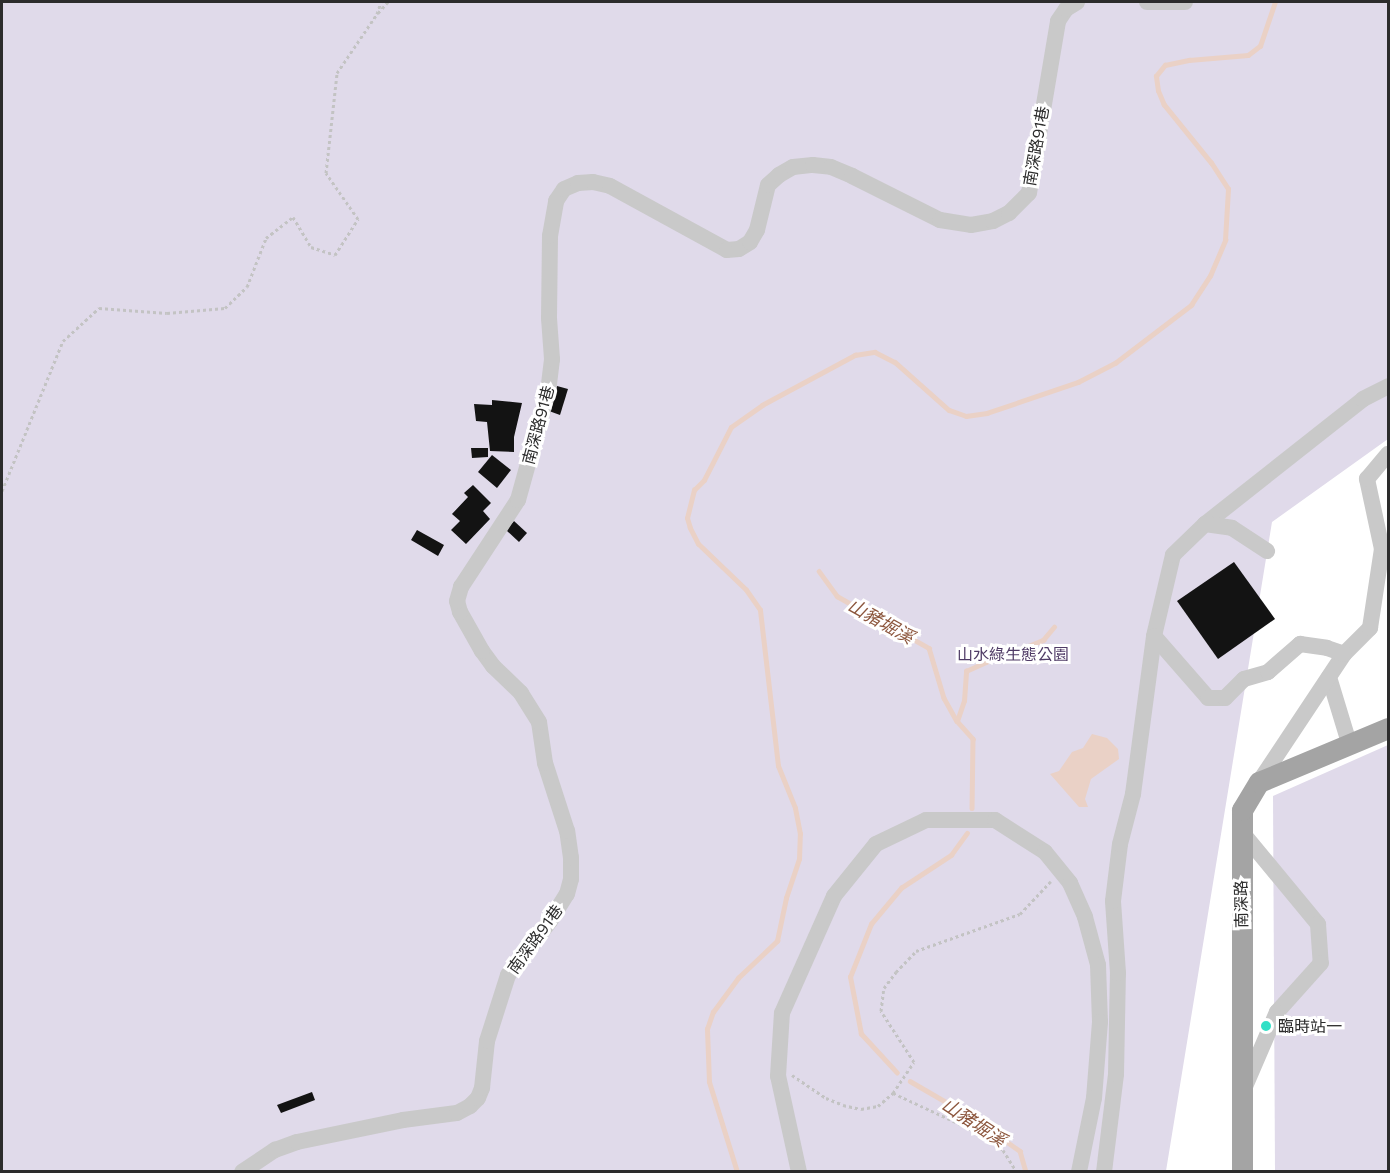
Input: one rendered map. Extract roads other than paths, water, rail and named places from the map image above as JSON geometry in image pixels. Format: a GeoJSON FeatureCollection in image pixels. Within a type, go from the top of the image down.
{"type":"FeatureCollection","features":[{"type":"Feature","properties":{"kind":"main road"},"geometry":{"type":"LineString","coordinates":[[1259,783],[1389,728]]}},
{"type":"Feature","properties":{"kind":"main road","name":"南深路"},"geometry":{"type":"LineString","coordinates":[[1242,1172],[1241,831],[1242,810],[1259,783]]}},
{"type":"Feature","properties":{"kind":"street","name":"南深路91巷"},"geometry":{"type":"LineString","coordinates":[[242,1172],[275,1150],[297,1142],[403,1120],[457,1113],[470,1106],[478,1098],[482,1088],[487,1041],[497,1016],[508,975],[550,921],[567,894],[571,879],[571,858],[567,831],[550,781],[538,722],[521,693],[493,666],[482,651],[460,612],[457,601],[461,587],[518,500],[548,392],[552,359],[549,318],[550,237],[556,201],[564,189],[578,183],[594,182],[610,186],[727,250],[739,249],[750,242],[757,230],[768,185],[793,167],[813,165],[841,172],[940,220],[971,225],[993,221],[1010,213],[1029,193],[1058,21],[1066,9],[1077,2]]}},
{"type":"Feature","properties":{"kind":"street"},"geometry":{"type":"LineString","coordinates":[[1147,2],[1185,2]]}},
{"type":"Feature","properties":{"kind":"street"},"geometry":{"type":"LineString","coordinates":[[1104,1172],[1116,1074],[1118,973],[1113,901],[1120,844],[1133,794],[1154,636],[1173,555],[1205,524],[1363,399],[1389,387]]}},
{"type":"Feature","properties":{"kind":"street"},"geometry":{"type":"LineString","coordinates":[[1259,783],[1344,654],[1370,628],[1382,549],[1367,479],[1389,454]]}},
{"type":"Feature","properties":{"kind":"street"},"geometry":{"type":"LineString","coordinates":[[1205,524],[1232,528],[1267,551]]}},
{"type":"Feature","properties":{"kind":"street"},"geometry":{"type":"LineString","coordinates":[[1154,636],[1208,698],[1225,698],[1244,679],[1268,672],[1300,644],[1327,648],[1344,654]]}},
{"type":"Feature","properties":{"kind":"street"},"geometry":{"type":"LineString","coordinates":[[1329,677],[1349,743]]}},
{"type":"Feature","properties":{"kind":"street"},"geometry":{"type":"LineString","coordinates":[[799,1172],[778,1076],[782,1013],[834,896],[876,844],[926,820],[995,820],[1045,852],[1070,883],[1085,917],[1098,965],[1100,1022],[1094,1098],[1078,1172]]}},
{"type":"Feature","properties":{"kind":"street"},"geometry":{"type":"LineString","coordinates":[[1241,831],[1318,924],[1321,963],[1276,1012],[1241,1095]]}},
{"type":"Feature","properties":{"kind":"waterway"},"geometry":{"type":"LineString","coordinates":[[737,1172],[709,1082],[707,1029],[713,1012],[738,978],[777,941],[786,898],[799,859],[800,834],[795,808],[778,766],[760,610],[746,590],[698,544],[687,518],[694,490],[704,480],[731,427],[762,405],[855,355],[875,352],[895,362],[949,410],[966,416],[987,413],[1078,382],[1115,363],[1191,305],[1210,276],[1225,240],[1228,189],[1211,163],[1164,105],[1158,91],[1156,76],[1165,65],[1189,60],[1248,55],[1260,46],[1275,2]]}},
{"type":"Feature","properties":{"kind":"waterway","name":"山豬堀溪"},"geometry":{"type":"LineString","coordinates":[[819,571],[837,596],[929,648],[944,698],[957,721],[973,739],[972,808]]}},
{"type":"Feature","properties":{"kind":"waterway"},"geometry":{"type":"LineString","coordinates":[[957,721],[964,701],[966,671],[986,662],[990,649],[1011,653],[1043,640],[1054,627]]}},
{"type":"Feature","properties":{"kind":"waterway","name":"山豬堀溪"},"geometry":{"type":"LineString","coordinates":[[897,1073],[861,1034],[850,977],[871,924],[901,888],[951,855],[967,833]]}},
{"type":"Feature","properties":{"kind":"waterway","name":"山豬堀溪"},"geometry":{"type":"LineString","coordinates":[[910,1081],[972,1117],[1020,1151],[1026,1172]]}},
{"type":"Feature","properties":{"kind":"place","name":"臨時站一"},"geometry":{"type":"Point","coordinates":[1266,1026]}},
{"type":"Feature","properties":{"kind":"park label","name":"山水綠生態公園"},"geometry":{"type":"Point","coordinates":[1013,654]}}]}
